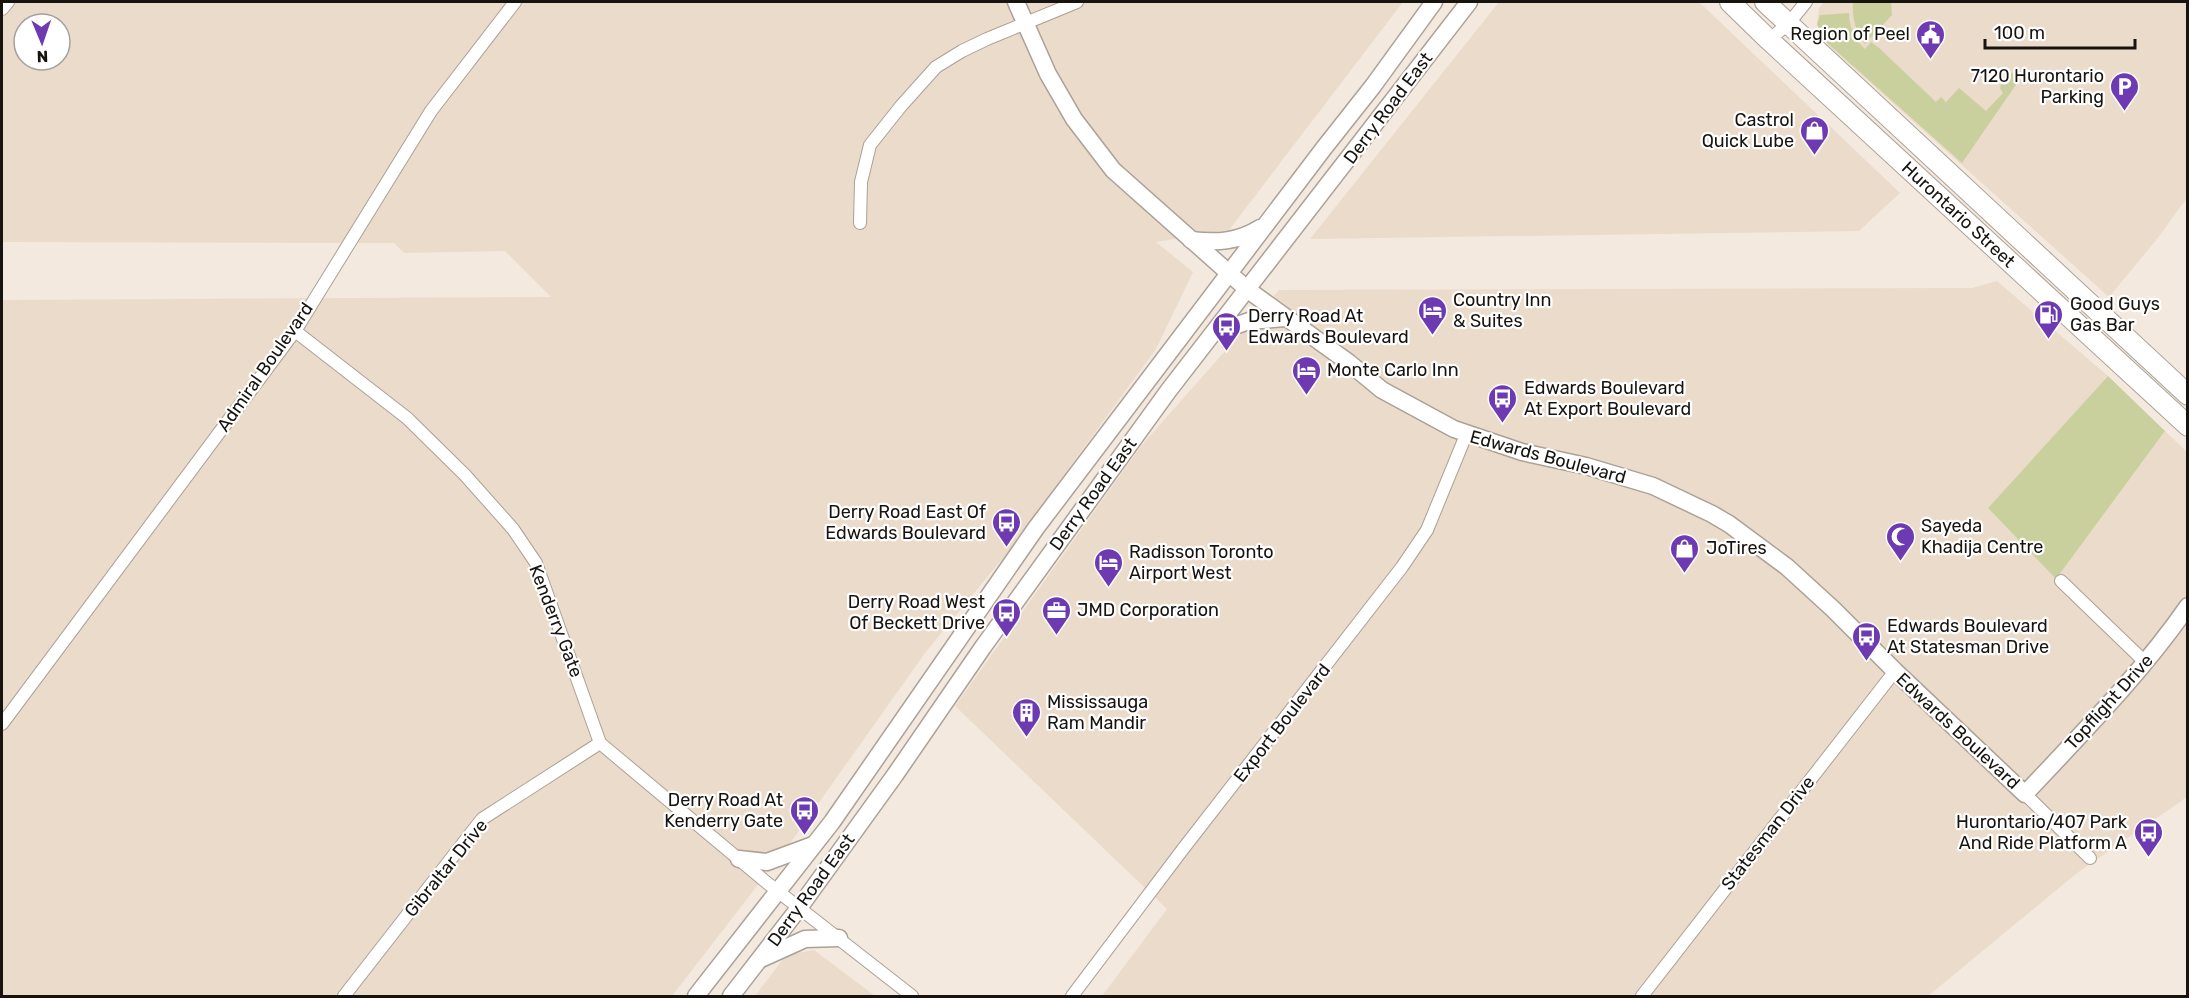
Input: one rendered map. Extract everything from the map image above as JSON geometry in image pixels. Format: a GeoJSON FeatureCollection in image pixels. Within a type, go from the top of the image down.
{"type":"FeatureCollection","features":[{"type":"Feature","properties":{"kind":"main road","name":"Edwards Boulevard"},"geometry":{"type":"LineString","coordinates":[[1016,2],[1048,74],[1074,119],[1113,170],[1248,290],[1348,362],[1382,390],[1466,435],[1653,486],[1729,524],[1787,567],[2025,794]]}},
{"type":"Feature","properties":{"kind":"main road","name":"Derry Road East"},"geometry":{"type":"LineString","coordinates":[[696,996],[858,785],[1036,528],[1373,86],[1434,2]]}},
{"type":"Feature","properties":{"kind":"main road","name":"Derry Road East"},"geometry":{"type":"LineString","coordinates":[[731,996],[879,798],[983,647],[1169,390],[1469,2]]}},
{"type":"Feature","properties":{"kind":"main road","name":"Hurontario Street"},"geometry":{"type":"LineString","coordinates":[[1730,2],[2187,426]]}},
{"type":"Feature","properties":{"kind":"main road","name":"Hurontario Street"},"geometry":{"type":"LineString","coordinates":[[1765,2],[2187,395]]}},
{"type":"Feature","properties":{"kind":"main road"},"geometry":{"type":"LineString","coordinates":[[1191,240],[1213,242],[1236,239],[1266,224]]}},
{"type":"Feature","properties":{"kind":"main road"},"geometry":{"type":"LineString","coordinates":[[1213,334],[1249,321],[1286,318]]}},
{"type":"Feature","properties":{"kind":"main road"},"geometry":{"type":"LineString","coordinates":[[1152,378],[1169,390]]}},
{"type":"Feature","properties":{"kind":"main road"},"geometry":{"type":"LineString","coordinates":[[1114,426],[1132,441]]}},
{"type":"Feature","properties":{"kind":"main road","name":"Topflight Drive"},"geometry":{"type":"LineString","coordinates":[[2025,794],[2146,663],[2187,606]]}},
{"type":"Feature","properties":{"kind":"main road"},"geometry":{"type":"LineString","coordinates":[[904,719],[924,733]]}},
{"type":"Feature","properties":{"kind":"main road"},"geometry":{"type":"LineString","coordinates":[[858,785],[879,798]]}},
{"type":"Feature","properties":{"kind":"main road"},"geometry":{"type":"LineString","coordinates":[[739,859],[767,862],[814,844]]}},
{"type":"Feature","properties":{"kind":"main road"},"geometry":{"type":"LineString","coordinates":[[759,959],[805,939],[838,938]]}},
{"type":"Feature","properties":{"kind":"street"},"geometry":{"type":"LineString","coordinates":[[2,9],[8,2]]}},
{"type":"Feature","properties":{"kind":"street","name":"Admiral Boulevard"},"geometry":{"type":"LineString","coordinates":[[2,724],[295,331],[430,111],[515,2]]}},
{"type":"Feature","properties":{"kind":"street"},"geometry":{"type":"LineString","coordinates":[[860,223],[861,182],[870,145],[900,106],[936,67],[962,51],[1077,2]]}},
{"type":"Feature","properties":{"kind":"street"},"geometry":{"type":"LineString","coordinates":[[1769,40],[1789,23],[1806,2]]}},
{"type":"Feature","properties":{"kind":"street","name":"Kenderry Gate"},"geometry":{"type":"LineString","coordinates":[[295,331],[407,418],[465,475],[513,529],[536,563],[600,742]]}},
{"type":"Feature","properties":{"kind":"street","name":"Export Boulevard"},"geometry":{"type":"LineString","coordinates":[[1072,996],[1402,567],[1427,530],[1466,435]]}},
{"type":"Feature","properties":{"kind":"street"},"geometry":{"type":"LineString","coordinates":[[2061,581],[2146,663]]}},
{"type":"Feature","properties":{"kind":"street","name":"Statesman Drive"},"geometry":{"type":"LineString","coordinates":[[1642,996],[1895,671]]}},
{"type":"Feature","properties":{"kind":"street"},"geometry":{"type":"LineString","coordinates":[[600,742],[778,892],[912,996]]}},
{"type":"Feature","properties":{"kind":"street","name":"Gibraltar Drive"},"geometry":{"type":"LineString","coordinates":[[344,996],[482,819],[600,742]]}},
{"type":"Feature","properties":{"kind":"street","name":"Edwards Boulevard"},"geometry":{"type":"LineString","coordinates":[[2025,794],[2091,858]]}},
{"type":"Feature","properties":{"kind":"shaded area"},"geometry":{"type":"Polygon","coordinates":[[[2,2],[1403,2],[1229,230],[1156,242],[1193,272],[1156,349],[1007,553],[925,653],[791,842],[672,996],[2,996],[2,300],[551,297],[505,251],[404,253],[394,243],[2,242],[2,2]]]}},
{"type":"Feature","properties":{"kind":"shaded area"},"geometry":{"type":"Polygon","coordinates":[[[1499,2],[1699,2],[1900,193],[1859,231],[1310,239],[1499,2]]]}},
{"type":"Feature","properties":{"kind":"shaded area"},"geometry":{"type":"Polygon","coordinates":[[[1824,2],[2187,2],[2187,198],[2157,239],[2109,297],[1828,45],[1820,34],[1817,24],[1819,8],[1824,2]]]}},
{"type":"Feature","properties":{"kind":"shaded area"},"geometry":{"type":"Polygon","coordinates":[[[1997,281],[2108,376],[1988,508],[2056,579],[2165,431],[2187,452],[2187,797],[2077,873],[1928,996],[1102,996],[1167,909],[955,706],[1141,446],[1279,290],[1972,288],[1997,281]]]}},
{"type":"Feature","properties":{"kind":"shaded area"},"geometry":{"type":"Polygon","coordinates":[[[814,950],[875,996],[755,996],[786,955],[814,950]]]}},
{"type":"Feature","properties":{"kind":"green space"},"geometry":{"type":"Polygon","coordinates":[[[1853,2],[1891,2],[1892,15],[1865,44],[1855,24],[1853,2]]]}},
{"type":"Feature","properties":{"kind":"green space"},"geometry":{"type":"Polygon","coordinates":[[[1849,13],[1853,32],[1865,49],[1871,42],[1878,47],[1936,102],[1941,97],[1946,102],[1959,88],[1986,111],[2003,93],[2000,88],[2006,77],[2016,71],[2024,73],[1962,163],[1824,40],[1817,24],[1820,15],[1849,13]]]}},
{"type":"Feature","properties":{"kind":"green space"},"geometry":{"type":"Polygon","coordinates":[[[2108,376],[2165,431],[2056,579],[1988,508],[2108,376]]]}},
{"type":"Feature","properties":{"kind":"place","name":"Region of Peel"},"geometry":{"type":"Point","coordinates":[1931,60]}},
{"type":"Feature","properties":{"kind":"place","name":"7120 Hurontario Parking"},"geometry":{"type":"Point","coordinates":[2125,112]}},
{"type":"Feature","properties":{"kind":"place","name":"Castrol Quick Lube"},"geometry":{"type":"Point","coordinates":[1815,156]}},
{"type":"Feature","properties":{"kind":"place","name":"Country Inn & Suites"},"geometry":{"type":"Point","coordinates":[1432,336]}},
{"type":"Feature","properties":{"kind":"place","name":"Good Guys Gas Bar"},"geometry":{"type":"Point","coordinates":[2049,340]}},
{"type":"Feature","properties":{"kind":"place","name":"Derry Road At Edwards Boulevard"},"geometry":{"type":"Point","coordinates":[1227,352]}},
{"type":"Feature","properties":{"kind":"place","name":"Monte Carlo Inn"},"geometry":{"type":"Point","coordinates":[1306,396]}},
{"type":"Feature","properties":{"kind":"place","name":"Edwards Boulevard At Export Boulevard"},"geometry":{"type":"Point","coordinates":[1503,424]}},
{"type":"Feature","properties":{"kind":"place","name":"Derry Road East Of Edwards Boulevard"},"geometry":{"type":"Point","coordinates":[1007,548]}},
{"type":"Feature","properties":{"kind":"place","name":"Sayeda Khadija Centre"},"geometry":{"type":"Point","coordinates":[1900,562]}},
{"type":"Feature","properties":{"kind":"place","name":"JoTires"},"geometry":{"type":"Point","coordinates":[1685,574]}},
{"type":"Feature","properties":{"kind":"place","name":"Radisson Toronto Airport West"},"geometry":{"type":"Point","coordinates":[1108,588]}},
{"type":"Feature","properties":{"kind":"place","name":"JMD Corporation"},"geometry":{"type":"Point","coordinates":[1056,636]}},
{"type":"Feature","properties":{"kind":"place","name":"Derry Road West Of Beckett Drive"},"geometry":{"type":"Point","coordinates":[1006,638]}},
{"type":"Feature","properties":{"kind":"place","name":"Edwards Boulevard At Statesman Drive"},"geometry":{"type":"Point","coordinates":[1866,662]}},
{"type":"Feature","properties":{"kind":"place","name":"Mississauga Ram Mandir"},"geometry":{"type":"Point","coordinates":[1026,738]}},
{"type":"Feature","properties":{"kind":"place","name":"Derry Road At Kenderry Gate"},"geometry":{"type":"Point","coordinates":[804,836]}},
{"type":"Feature","properties":{"kind":"place","name":"Hurontario/407 Park And Ride Platform A"},"geometry":{"type":"Point","coordinates":[2148,858]}}]}
